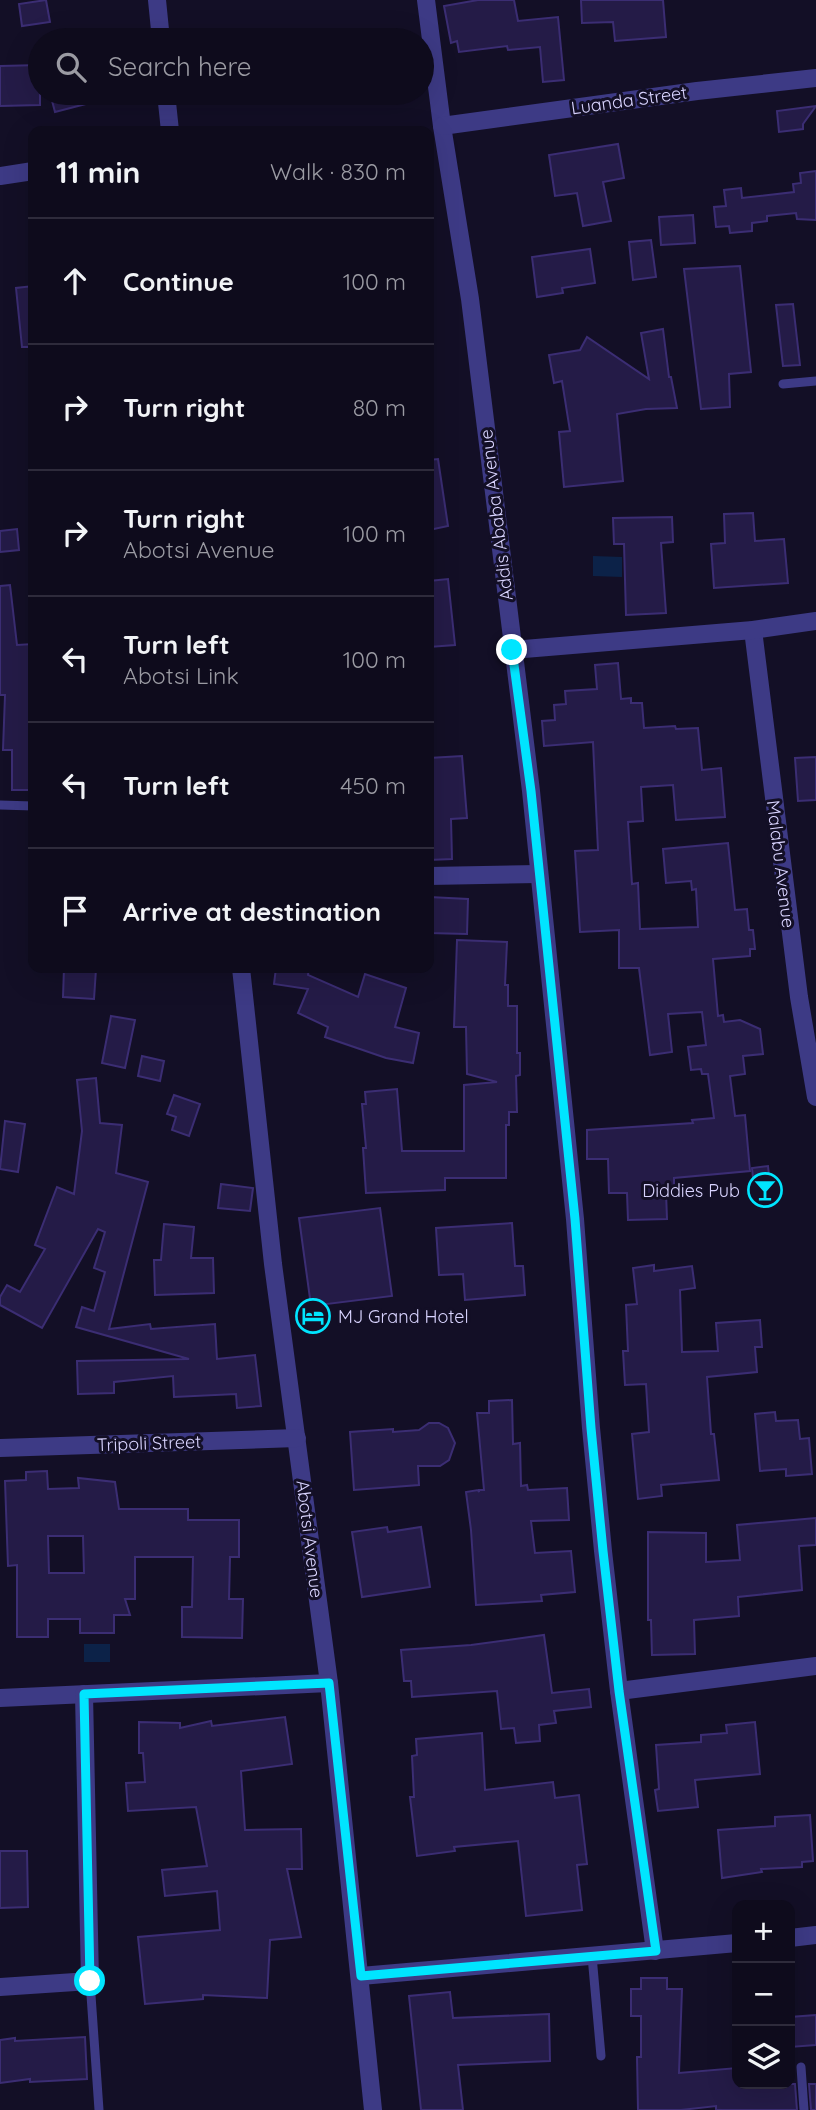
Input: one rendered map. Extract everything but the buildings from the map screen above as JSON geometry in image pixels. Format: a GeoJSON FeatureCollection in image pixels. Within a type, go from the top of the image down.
{"type":"FeatureCollection","features":[{"type":"Feature","properties":{"kind":"street"},"geometry":{"type":"LineString","coordinates":[[157,0],[160,28]]}},
{"type":"Feature","properties":{"kind":"street","name":"Addis Ababa Avenue"},"geometry":{"type":"LineString","coordinates":[[426,0],[430,28]]}},
{"type":"Feature","properties":{"kind":"street","name":"Addis Ababa Avenue"},"geometry":{"type":"LineString","coordinates":[[434,63],[470,299],[531,791],[575,1219],[591,1428],[619,1691],[656,1951]]}},
{"type":"Feature","properties":{"kind":"street","name":"Luanda Street"},"geometry":{"type":"LineString","coordinates":[[442,126],[697,90],[816,78]]}},
{"type":"Feature","properties":{"kind":"street"},"geometry":{"type":"LineString","coordinates":[[167,105],[169,126]]}},
{"type":"Feature","properties":{"kind":"street"},"geometry":{"type":"LineString","coordinates":[[0,176],[28,172]]}},
{"type":"Feature","properties":{"kind":"street"},"geometry":{"type":"LineString","coordinates":[[512,650],[753,630],[816,621]]}},
{"type":"Feature","properties":{"kind":"street","name":"Malabu Avenue"},"geometry":{"type":"LineString","coordinates":[[753,630],[799,997],[816,1097]]}},
{"type":"Feature","properties":{"kind":"street"},"geometry":{"type":"LineString","coordinates":[[434,876],[538,874]]}},
{"type":"Feature","properties":{"kind":"street","name":"Abotsi Avenue"},"geometry":{"type":"LineString","coordinates":[[242,973],[273,1264],[329,1683],[373,2110]]}},
{"type":"Feature","properties":{"kind":"street","name":"Tripoli Street"},"geometry":{"type":"LineString","coordinates":[[0,1448],[298,1438]]}},
{"type":"Feature","properties":{"kind":"street"},"geometry":{"type":"LineString","coordinates":[[619,1691],[816,1665]]}},
{"type":"Feature","properties":{"kind":"street"},"geometry":{"type":"LineString","coordinates":[[0,1698],[329,1683]]}},
{"type":"Feature","properties":{"kind":"street"},"geometry":{"type":"LineString","coordinates":[[0,1987],[90,1981],[84,1694]]}},
{"type":"Feature","properties":{"kind":"street"},"geometry":{"type":"LineString","coordinates":[[795,1938],[816,1936]]}},
{"type":"Feature","properties":{"kind":"street"},"geometry":{"type":"LineString","coordinates":[[361,1976],[732,1943]]}},
{"type":"Feature","properties":{"kind":"lane"},"geometry":{"type":"LineString","coordinates":[[783,384],[816,381]]}},
{"type":"Feature","properties":{"kind":"lane"},"geometry":{"type":"LineString","coordinates":[[0,805],[28,806]]}},
{"type":"Feature","properties":{"kind":"lane"},"geometry":{"type":"LineString","coordinates":[[592,1956],[601,2056]]}},
{"type":"Feature","properties":{"kind":"lane"},"geometry":{"type":"LineString","coordinates":[[90,1981],[99,2110]]}},
{"type":"Feature","properties":{"kind":"lane"},"geometry":{"type":"LineString","coordinates":[[801,2067],[804,2110]]}},
{"type":"Feature","properties":{"kind":"water"},"geometry":{"type":"Polygon","coordinates":[[[593,556],[622,557],[622,577],[593,576],[593,556]]]}},
{"type":"Feature","properties":{"kind":"water"},"geometry":{"type":"Polygon","coordinates":[[[84,1644],[110,1644],[110,1662],[84,1662],[84,1644]]]}},
{"type":"Feature","properties":{"kind":"place","name":"Diddies Pub"},"geometry":{"type":"Point","coordinates":[765,1190]}},
{"type":"Feature","properties":{"kind":"place","name":"MJ Grand Hotel"},"geometry":{"type":"Point","coordinates":[313,1316]}},
{"type":"Feature","properties":{"kind":"route"},"geometry":{"type":"LineString","coordinates":[[90,1981],[84,1694],[329,1683],[361,1976],[656,1951],[619,1691],[603,1551],[575,1219],[531,791],[512,650]]}}]}
